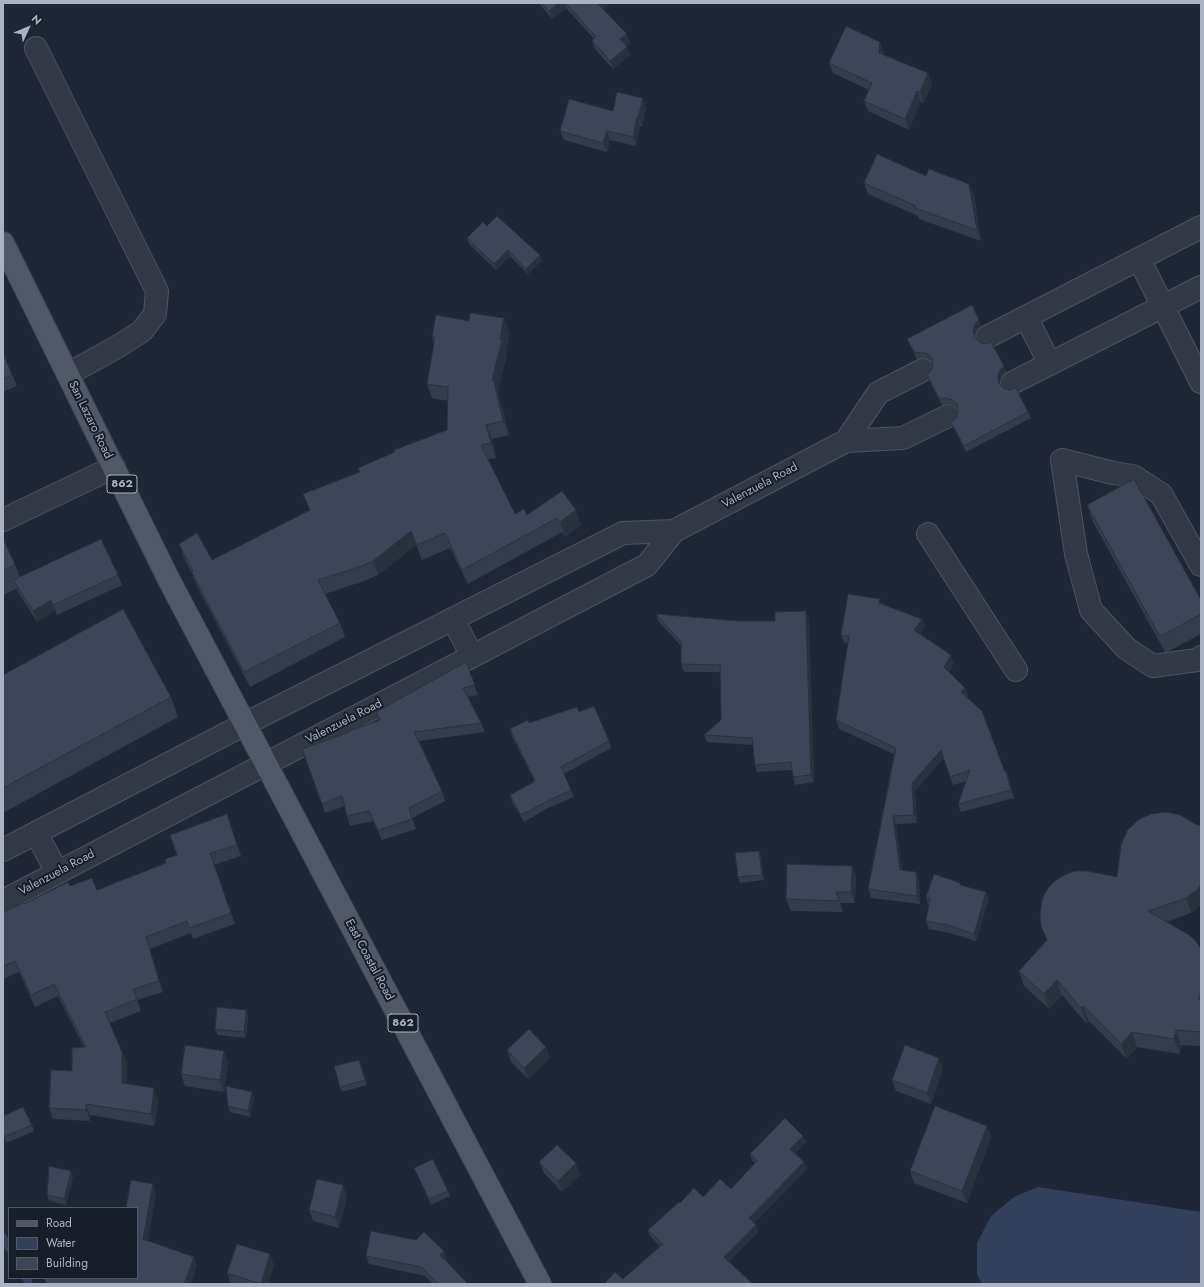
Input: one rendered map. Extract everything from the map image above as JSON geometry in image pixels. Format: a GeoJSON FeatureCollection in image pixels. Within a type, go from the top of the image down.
{"type":"FeatureCollection","features":[{"type":"Feature","properties":{"kind":"main road","name":"San Lazaro Road"},"geometry":{"type":"LineString","coordinates":[[3,243],[169,580],[245,724]]}},
{"type":"Feature","properties":{"kind":"main road","name":"862"},"geometry":{"type":"LineString","coordinates":[[245,724],[266,763]]}},
{"type":"Feature","properties":{"kind":"main road","name":"East Coastal Road"},"geometry":{"type":"LineString","coordinates":[[266,763],[540,1284]]}},
{"type":"Feature","properties":{"kind":"street"},"geometry":{"type":"LineString","coordinates":[[36,48],[157,291],[155,314],[142,331],[117,347],[68,374]]}},
{"type":"Feature","properties":{"kind":"street"},"geometry":{"type":"LineString","coordinates":[[988,337],[1201,227]]}},
{"type":"Feature","properties":{"kind":"street"},"geometry":{"type":"LineString","coordinates":[[1139,259],[1201,382]]}},
{"type":"Feature","properties":{"kind":"street"},"geometry":{"type":"LineString","coordinates":[[1012,383],[1201,288]]}},
{"type":"Feature","properties":{"kind":"street"},"geometry":{"type":"LineString","coordinates":[[1026,317],[1050,364]]}},
{"type":"Feature","properties":{"kind":"street"},"geometry":{"type":"LineString","coordinates":[[846,441],[878,393],[923,370]]}},
{"type":"Feature","properties":{"kind":"street"},"geometry":{"type":"LineString","coordinates":[[846,441],[904,438],[948,416]]}},
{"type":"Feature","properties":{"kind":"street","name":"Valenzuela Road"},"geometry":{"type":"LineString","coordinates":[[3,901],[646,565],[674,531],[846,441]]}},
{"type":"Feature","properties":{"kind":"street"},"geometry":{"type":"LineString","coordinates":[[1201,565],[1161,494],[1133,476],[1113,473],[1062,460],[1076,554],[1091,610],[1126,649],[1152,666],[1197,660],[1201,657]]}},
{"type":"Feature","properties":{"kind":"street"},"geometry":{"type":"LineString","coordinates":[[3,520],[114,467]]}},
{"type":"Feature","properties":{"kind":"street","name":"Valenzuela Road"},"geometry":{"type":"LineString","coordinates":[[3,850],[245,724],[623,533],[674,531]]}},
{"type":"Feature","properties":{"kind":"street"},"geometry":{"type":"LineString","coordinates":[[928,534],[1016,670]]}},
{"type":"Feature","properties":{"kind":"street"},"geometry":{"type":"LineString","coordinates":[[453,619],[472,656]]}},
{"type":"Feature","properties":{"kind":"street"},"geometry":{"type":"LineString","coordinates":[[36,833],[57,872]]}},
{"type":"Feature","properties":{"kind":"water"},"geometry":{"type":"Polygon","coordinates":[[[1038,1187],[1201,1212],[1201,1284],[982,1284],[977,1274],[977,1243],[991,1216],[1014,1197],[1038,1187]]]}},
{"type":"Feature","properties":{"kind":"building"},"geometry":{"type":"Polygon","coordinates":[[[542,3],[559,3],[549,11],[542,3]]]}},
{"type":"Feature","properties":{"kind":"building"},"geometry":{"type":"Polygon","coordinates":[[[566,3],[597,3],[627,34],[620,39],[627,47],[610,61],[592,40],[596,37],[566,3]]]}},
{"type":"Feature","properties":{"kind":"building"},"geometry":{"type":"Polygon","coordinates":[[[846,26],[880,42],[879,53],[928,73],[920,92],[917,91],[905,119],[864,101],[872,83],[829,63],[846,26]]]}},
{"type":"Feature","properties":{"kind":"building"},"geometry":{"type":"Polygon","coordinates":[[[617,92],[643,98],[633,137],[607,131],[603,143],[560,131],[569,99],[613,111],[617,92]]]}},
{"type":"Feature","properties":{"kind":"building"},"geometry":{"type":"Polygon","coordinates":[[[877,154],[926,176],[929,169],[969,184],[977,230],[915,208],[916,206],[864,183],[877,154]]]}},
{"type":"Feature","properties":{"kind":"building"},"geometry":{"type":"Polygon","coordinates":[[[497,216],[540,255],[526,269],[508,250],[494,264],[467,238],[483,222],[487,226],[497,216]]]}},
{"type":"Feature","properties":{"kind":"building"},"geometry":{"type":"Polygon","coordinates":[[[972,305],[979,320],[975,324],[973,330],[974,337],[979,342],[984,344],[991,342],[1004,366],[1000,370],[998,376],[999,383],[1003,388],[1009,390],[1016,388],[1028,412],[964,446],[951,422],[956,418],[958,412],[957,404],[953,400],[947,398],[940,399],[927,375],[931,371],[933,365],[932,358],[928,354],[922,352],[915,353],[907,339],[972,305]]]}},
{"type":"Feature","properties":{"kind":"building"},"geometry":{"type":"Polygon","coordinates":[[[470,313],[504,318],[500,339],[502,340],[492,380],[494,381],[503,421],[486,425],[491,443],[481,445],[515,514],[524,509],[527,515],[562,491],[576,510],[560,522],[557,518],[462,570],[445,533],[417,545],[411,531],[373,561],[318,580],[340,623],[244,672],[191,571],[193,571],[179,544],[197,533],[212,560],[310,510],[303,494],[360,472],[358,468],[395,452],[394,450],[447,430],[448,387],[427,384],[435,337],[432,336],[436,315],[469,321],[470,313]]]}},
{"type":"Feature","properties":{"kind":"building"},"geometry":{"type":"Polygon","coordinates":[[[3,353],[12,375],[3,379],[3,353]]]}},
{"type":"Feature","properties":{"kind":"building"},"geometry":{"type":"Polygon","coordinates":[[[1134,479],[1201,600],[1201,614],[1163,635],[1159,635],[1087,505],[1134,479]]]}},
{"type":"Feature","properties":{"kind":"building"},"geometry":{"type":"Polygon","coordinates":[[[3,538],[15,565],[3,571],[3,538]]]}},
{"type":"Feature","properties":{"kind":"building"},"geometry":{"type":"Polygon","coordinates":[[[101,539],[118,575],[53,605],[51,600],[33,611],[13,580],[101,539]]]}},
{"type":"Feature","properties":{"kind":"building"},"geometry":{"type":"Polygon","coordinates":[[[848,594],[880,599],[879,603],[922,619],[914,630],[951,655],[944,667],[965,688],[961,692],[982,711],[1005,772],[1006,771],[1011,790],[958,804],[970,770],[950,777],[941,750],[912,783],[914,815],[893,816],[900,870],[916,872],[917,896],[868,889],[896,748],[836,720],[849,636],[841,635],[848,594]]]}},
{"type":"Feature","properties":{"kind":"building"},"geometry":{"type":"Polygon","coordinates":[[[123,609],[171,697],[3,788],[3,675],[123,609]]]}},
{"type":"Feature","properties":{"kind":"building"},"geometry":{"type":"Polygon","coordinates":[[[806,611],[811,775],[793,777],[791,762],[755,765],[752,738],[704,735],[721,720],[720,665],[681,664],[681,642],[656,614],[738,621],[775,621],[775,612],[806,611]]]}},
{"type":"Feature","properties":{"kind":"building"},"geometry":{"type":"Polygon","coordinates":[[[466,662],[475,685],[463,688],[481,723],[414,732],[442,791],[409,808],[412,819],[378,830],[369,811],[347,816],[342,796],[322,804],[302,749],[380,720],[376,712],[466,662]]]}},
{"type":"Feature","properties":{"kind":"building"},"geometry":{"type":"Polygon","coordinates":[[[594,706],[609,741],[561,767],[571,790],[521,815],[510,795],[534,782],[533,780],[535,780],[510,729],[528,720],[529,723],[577,707],[579,712],[594,706]]]}},
{"type":"Feature","properties":{"kind":"building"},"geometry":{"type":"Polygon","coordinates":[[[1166,812],[1180,815],[1197,825],[1201,825],[1201,884],[1198,889],[1186,898],[1148,911],[1189,935],[1196,941],[1201,949],[1201,992],[1199,999],[1201,999],[1201,1032],[1176,1030],[1174,1039],[1132,1032],[1121,1044],[1083,1006],[1081,1008],[1057,980],[1044,994],[1019,971],[1047,940],[1041,926],[1040,916],[1043,897],[1048,888],[1064,875],[1075,871],[1087,871],[1117,877],[1121,845],[1127,831],[1138,820],[1151,814],[1166,812]]]}},
{"type":"Feature","properties":{"kind":"building"},"geometry":{"type":"Polygon","coordinates":[[[227,814],[237,845],[210,853],[231,913],[189,928],[187,921],[146,937],[159,981],[133,989],[137,999],[105,1012],[122,1052],[122,1083],[154,1088],[151,1114],[86,1104],[86,1110],[49,1108],[51,1070],[72,1071],[72,1048],[86,1047],[54,984],[31,995],[15,961],[3,966],[3,912],[23,903],[24,904],[68,882],[70,886],[92,878],[97,890],[166,863],[165,859],[177,855],[170,835],[227,814]]]}},
{"type":"Feature","properties":{"kind":"building"},"geometry":{"type":"Polygon","coordinates":[[[759,851],[762,875],[738,877],[735,853],[759,851]]]}},
{"type":"Feature","properties":{"kind":"building"},"geometry":{"type":"Polygon","coordinates":[[[787,864],[852,866],[851,892],[836,892],[839,901],[786,899],[787,864]]]}},
{"type":"Feature","properties":{"kind":"building"},"geometry":{"type":"Polygon","coordinates":[[[934,874],[960,883],[960,885],[986,892],[974,934],[948,925],[926,921],[930,898],[926,897],[934,874]]]}},
{"type":"Feature","properties":{"kind":"building"},"geometry":{"type":"Polygon","coordinates":[[[217,1007],[246,1010],[244,1032],[215,1029],[217,1007]]]}},
{"type":"Feature","properties":{"kind":"building"},"geometry":{"type":"Polygon","coordinates":[[[529,1029],[546,1047],[524,1068],[507,1050],[529,1029]]]}},
{"type":"Feature","properties":{"kind":"building"},"geometry":{"type":"Polygon","coordinates":[[[185,1045],[224,1051],[220,1080],[181,1074],[185,1045]]]}},
{"type":"Feature","properties":{"kind":"building"},"geometry":{"type":"Polygon","coordinates":[[[905,1045],[939,1058],[927,1093],[892,1080],[905,1045]]]}},
{"type":"Feature","properties":{"kind":"building"},"geometry":{"type":"Polygon","coordinates":[[[359,1060],[365,1080],[340,1087],[334,1066],[359,1060]]]}},
{"type":"Feature","properties":{"kind":"building"},"geometry":{"type":"Polygon","coordinates":[[[226,1086],[252,1092],[248,1111],[228,1106],[226,1086]]]}},
{"type":"Feature","properties":{"kind":"building"},"geometry":{"type":"Polygon","coordinates":[[[935,1106],[987,1126],[962,1191],[910,1171],[935,1106]]]}},
{"type":"Feature","properties":{"kind":"building"},"geometry":{"type":"Polygon","coordinates":[[[23,1107],[32,1125],[4,1137],[3,1116],[23,1107]]]}},
{"type":"Feature","properties":{"kind":"building"},"geometry":{"type":"Polygon","coordinates":[[[785,1118],[803,1136],[790,1149],[804,1162],[749,1218],[756,1225],[724,1257],[753,1284],[604,1284],[615,1272],[623,1279],[663,1244],[648,1230],[679,1202],[680,1203],[694,1188],[703,1197],[720,1179],[731,1189],[757,1161],[750,1154],[785,1118]]]}},
{"type":"Feature","properties":{"kind":"building"},"geometry":{"type":"Polygon","coordinates":[[[557,1145],[576,1163],[558,1181],[539,1162],[557,1145]]]}},
{"type":"Feature","properties":{"kind":"building"},"geometry":{"type":"Polygon","coordinates":[[[433,1159],[448,1191],[429,1199],[414,1168],[433,1159]]]}},
{"type":"Feature","properties":{"kind":"building"},"geometry":{"type":"Polygon","coordinates":[[[49,1166],[71,1171],[64,1199],[47,1195],[49,1166]]]}},
{"type":"Feature","properties":{"kind":"building"},"geometry":{"type":"Polygon","coordinates":[[[317,1179],[343,1185],[335,1217],[309,1210],[317,1179]]]}},
{"type":"Feature","properties":{"kind":"building"},"geometry":{"type":"Polygon","coordinates":[[[131,1180],[153,1184],[143,1239],[194,1257],[184,1284],[47,1284],[44,1279],[138,1279],[138,1207],[126,1207],[131,1180]]]}},
{"type":"Feature","properties":{"kind":"building"},"geometry":{"type":"Polygon","coordinates":[[[371,1231],[416,1240],[424,1232],[444,1251],[440,1255],[468,1284],[438,1284],[422,1267],[366,1256],[371,1231]]]}},
{"type":"Feature","properties":{"kind":"building"},"geometry":{"type":"Polygon","coordinates":[[[237,1244],[270,1254],[261,1284],[227,1273],[237,1244]]]}},
{"type":"Feature","properties":{"kind":"waterway"},"geometry":{"type":"LineString","coordinates":[[3,1237],[8,1246]]}},
{"type":"Feature","properties":{"kind":"waterway"},"geometry":{"type":"LineString","coordinates":[[26,1279],[29,1284]]}}]}
